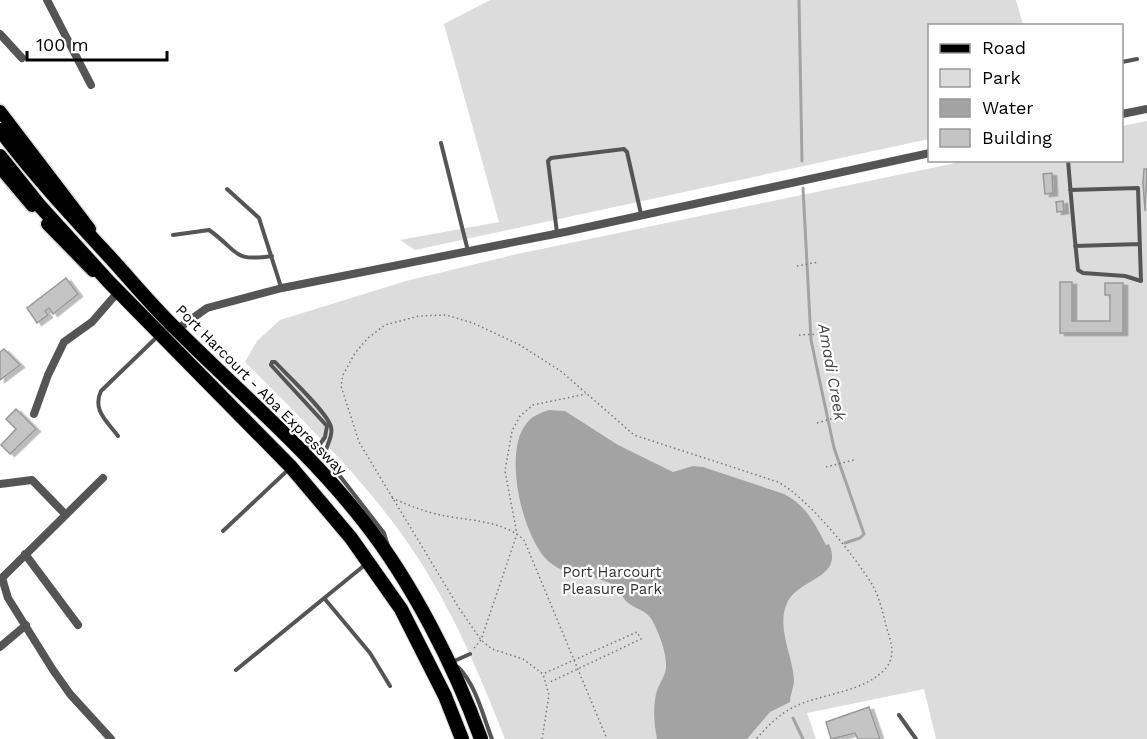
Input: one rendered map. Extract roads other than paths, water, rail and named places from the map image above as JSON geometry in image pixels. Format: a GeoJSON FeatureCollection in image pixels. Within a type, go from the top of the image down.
{"type":"FeatureCollection","features":[{"type":"Feature","properties":{"kind":"highway","name":"Port Harcourt - Aba Expressway"},"geometry":{"type":"LineString","coordinates":[[0,130],[17,153],[176,330],[293,442],[337,489],[389,555],[448,664],[480,739]]}},
{"type":"Feature","properties":{"kind":"highway"},"geometry":{"type":"LineString","coordinates":[[2,162],[159,335],[291,467],[369,561],[401,609],[445,696],[462,739]]}},
{"type":"Feature","properties":{"kind":"main road"},"geometry":{"type":"LineString","coordinates":[[0,111],[73,204],[107,254]]}},
{"type":"Feature","properties":{"kind":"street"},"geometry":{"type":"LineString","coordinates":[[47,0],[91,85]]}},
{"type":"Feature","properties":{"kind":"street"},"geometry":{"type":"LineString","coordinates":[[0,34],[22,58]]}},
{"type":"Feature","properties":{"kind":"street"},"geometry":{"type":"LineString","coordinates":[[1123,114],[1147,109]]}},
{"type":"Feature","properties":{"kind":"street"},"geometry":{"type":"LineString","coordinates":[[176,330],[207,308],[282,288],[468,252],[928,153]]}},
{"type":"Feature","properties":{"kind":"street"},"geometry":{"type":"LineString","coordinates":[[34,414],[48,375],[64,342],[92,322],[114,287]]}},
{"type":"Feature","properties":{"kind":"street"},"geometry":{"type":"LineString","coordinates":[[103,478],[7,571],[2,581],[8,598],[69,694],[111,739]]}},
{"type":"Feature","properties":{"kind":"street"},"geometry":{"type":"LineString","coordinates":[[0,484],[32,480],[66,515]]}},
{"type":"Feature","properties":{"kind":"street"},"geometry":{"type":"LineString","coordinates":[[25,554],[78,625]]}},
{"type":"Feature","properties":{"kind":"street"},"geometry":{"type":"LineString","coordinates":[[0,647],[26,625]]}},
{"type":"Feature","properties":{"kind":"lane"},"geometry":{"type":"LineString","coordinates":[[1123,62],[1137,59]]}},
{"type":"Feature","properties":{"kind":"lane"},"geometry":{"type":"LineString","coordinates":[[441,143],[468,252]]}},
{"type":"Feature","properties":{"kind":"lane"},"geometry":{"type":"LineString","coordinates":[[556,233],[548,161],[551,158],[624,149],[627,152],[642,215]]}},
{"type":"Feature","properties":{"kind":"lane"},"geometry":{"type":"LineString","coordinates":[[1068,162],[1070,190],[1078,270],[1083,273],[1125,276],[1142,281],[1138,188],[1070,190]]}},
{"type":"Feature","properties":{"kind":"lane"},"geometry":{"type":"LineString","coordinates":[[227,189],[259,218],[282,288]]}},
{"type":"Feature","properties":{"kind":"lane"},"geometry":{"type":"LineString","coordinates":[[173,235],[209,230],[236,254],[248,259],[272,256]]}},
{"type":"Feature","properties":{"kind":"lane"},"geometry":{"type":"LineString","coordinates":[[1076,246],[1140,244]]}},
{"type":"Feature","properties":{"kind":"lane"},"geometry":{"type":"LineString","coordinates":[[118,436],[97,408],[97,400],[101,391],[159,335]]}},
{"type":"Feature","properties":{"kind":"lane"},"geometry":{"type":"LineString","coordinates":[[293,442],[307,447],[318,447],[326,437],[327,426],[271,365],[272,362],[275,362],[328,419],[332,432],[324,453],[326,458],[384,533],[389,555]]}},
{"type":"Feature","properties":{"kind":"lane"},"geometry":{"type":"LineString","coordinates":[[223,531],[291,467]]}},
{"type":"Feature","properties":{"kind":"lane"},"geometry":{"type":"LineString","coordinates":[[236,669],[369,561]]}},
{"type":"Feature","properties":{"kind":"lane"},"geometry":{"type":"LineString","coordinates":[[324,598],[370,652],[390,686]]}},
{"type":"Feature","properties":{"kind":"lane"},"geometry":{"type":"LineString","coordinates":[[448,664],[470,654]]}},
{"type":"Feature","properties":{"kind":"lane"},"geometry":{"type":"LineString","coordinates":[[448,664],[457,667],[464,674],[492,739]]}},
{"type":"Feature","properties":{"kind":"lane"},"geometry":{"type":"LineString","coordinates":[[900,715],[916,739]]}},
{"type":"Feature","properties":{"kind":"water"},"geometry":{"type":"Polygon","coordinates":[[[549,410],[565,411],[618,445],[673,472],[693,466],[703,467],[784,494],[804,509],[826,545],[829,544],[832,555],[831,564],[819,577],[794,593],[784,611],[784,630],[794,680],[790,702],[770,712],[747,739],[657,739],[654,716],[655,700],[666,662],[662,643],[652,620],[647,614],[626,601],[616,587],[600,580],[564,571],[548,561],[539,549],[530,533],[519,494],[516,454],[519,437],[526,424],[534,417],[549,410]]]}},
{"type":"Feature","properties":{"kind":"waterway","name":"Amadi Creek"},"geometry":{"type":"LineString","coordinates":[[799,0],[802,161]]}},
{"type":"Feature","properties":{"kind":"waterway","name":"Amadi Creek"},"geometry":{"type":"LineString","coordinates":[[803,188],[811,340],[834,448],[864,534],[860,538],[845,543]]}},
{"type":"Feature","properties":{"kind":"waterway","name":"Amadi Creek"},"geometry":{"type":"LineString","coordinates":[[793,718],[803,739]]}},
{"type":"Feature","properties":{"kind":"park label","name":"Port Harcourt Pleasure Park"},"geometry":{"type":"Point","coordinates":[612,580]}}]}
